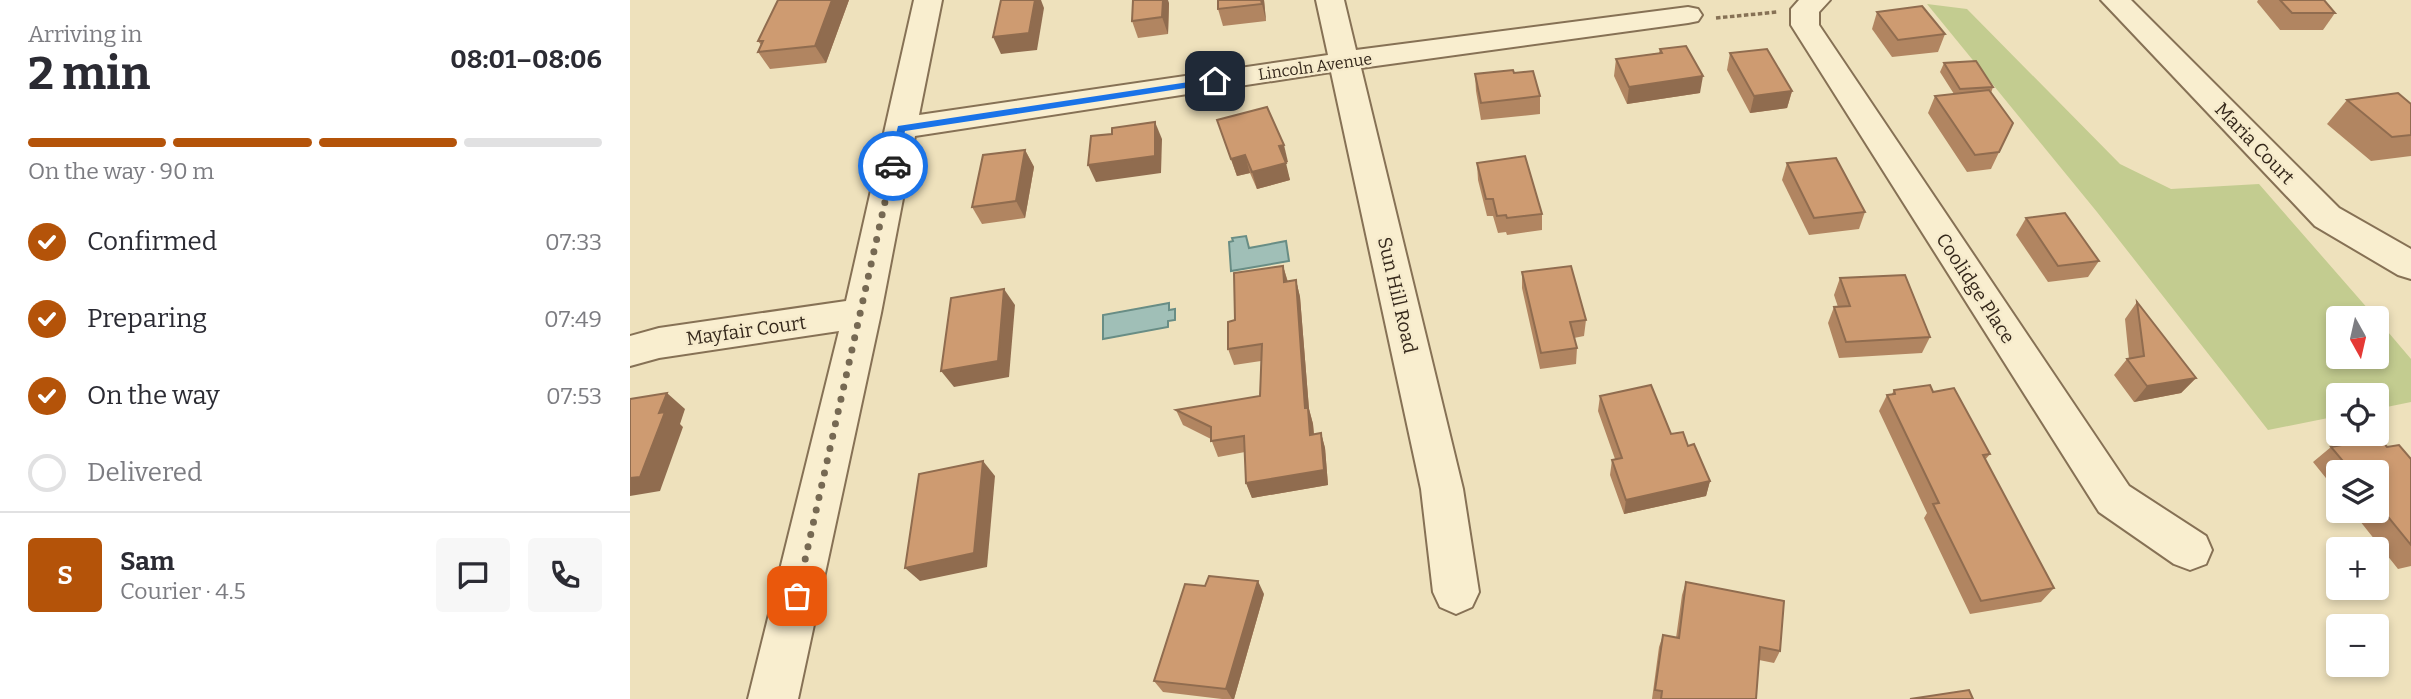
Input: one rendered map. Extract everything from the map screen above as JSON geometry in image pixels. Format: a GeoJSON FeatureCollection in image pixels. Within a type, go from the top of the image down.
{"type":"FeatureCollection","features":[{"type":"Feature","properties":{"kind":"street"},"geometry":{"type":"LineString","coordinates":[[773,699],[862,313],[928,0]]}},
{"type":"Feature","properties":{"kind":"street","name":"Sun Hill Road"},"geometry":{"type":"LineString","coordinates":[[1330,0],[1442,489],[1457,592]]}},
{"type":"Feature","properties":{"kind":"street","name":"Maria Court"},"geometry":{"type":"LineString","coordinates":[[2115,0],[2327,217],[2411,266]]}},
{"type":"Feature","properties":{"kind":"street","name":"Coolidge Place"},"geometry":{"type":"LineString","coordinates":[[1811,4],[1805,25],[2114,499],[2190,550]]}},
{"type":"Feature","properties":{"kind":"street","name":"Lincoln Avenue"},"geometry":{"type":"LineString","coordinates":[[901,128],[1345,61],[1688,15]]}},
{"type":"Feature","properties":{"kind":"street","name":"Mayfair Court"},"geometry":{"type":"LineString","coordinates":[[630,351],[659,343],[862,313]]}},
{"type":"Feature","properties":{"kind":"path"},"geometry":{"type":"LineString","coordinates":[[1688,15],[1700,19],[1811,4]]}},
{"type":"Feature","properties":{"kind":"green space"},"geometry":{"type":"Polygon","coordinates":[[[1927,4],[1967,9],[2120,164],[2171,189],[2259,184],[2366,306],[2326,306],[2326,369],[2389,369],[2389,333],[2411,359],[2411,402],[2389,407],[2389,383],[2326,383],[2326,418],[2268,430],[2097,212],[1927,4]]]}},
{"type":"Feature","properties":{"kind":"water"},"geometry":{"type":"Polygon","coordinates":[[[1246,236],[1249,248],[1286,241],[1289,261],[1231,271],[1229,242],[1233,241],[1232,238],[1246,236]]]}},
{"type":"Feature","properties":{"kind":"water"},"geometry":{"type":"Polygon","coordinates":[[[1169,303],[1169,310],[1175,309],[1175,320],[1168,321],[1168,327],[1103,339],[1103,315],[1169,303]]]}},
{"type":"Feature","properties":{"kind":"building"},"geometry":{"type":"Polygon","coordinates":[[[778,0],[832,0],[815,46],[758,52],[763,41],[758,41],[778,0]]]}},
{"type":"Feature","properties":{"kind":"building"},"geometry":{"type":"Polygon","coordinates":[[[1001,0],[1035,0],[1029,33],[993,37],[1001,0]]]}},
{"type":"Feature","properties":{"kind":"building"},"geometry":{"type":"Polygon","coordinates":[[[1133,0],[1163,0],[1162,17],[1132,21],[1133,0]]]}},
{"type":"Feature","properties":{"kind":"building"},"geometry":{"type":"Polygon","coordinates":[[[1218,0],[1261,0],[1262,4],[1218,9],[1218,0]]]}},
{"type":"Feature","properties":{"kind":"building"},"geometry":{"type":"Polygon","coordinates":[[[2280,0],[2324,0],[2335,13],[2292,13],[2280,0]]]}},
{"type":"Feature","properties":{"kind":"building"},"geometry":{"type":"Polygon","coordinates":[[[1922,6],[1945,34],[1898,40],[1877,12],[1922,6]]]}},
{"type":"Feature","properties":{"kind":"building"},"geometry":{"type":"Polygon","coordinates":[[[1686,46],[1703,76],[1629,87],[1616,59],[1662,53],[1660,49],[1686,46]]]}},
{"type":"Feature","properties":{"kind":"building"},"geometry":{"type":"Polygon","coordinates":[[[1767,49],[1792,91],[1754,96],[1730,53],[1767,49]]]}},
{"type":"Feature","properties":{"kind":"building"},"geometry":{"type":"Polygon","coordinates":[[[1976,61],[1993,87],[1960,89],[1944,63],[1976,61]]]}},
{"type":"Feature","properties":{"kind":"building"},"geometry":{"type":"Polygon","coordinates":[[[1513,70],[1514,73],[1533,71],[1540,96],[1481,103],[1475,74],[1513,70]]]}},
{"type":"Feature","properties":{"kind":"building"},"geometry":{"type":"Polygon","coordinates":[[[1989,90],[2013,123],[1999,152],[1975,155],[1935,96],[1989,90]]]}},
{"type":"Feature","properties":{"kind":"building"},"geometry":{"type":"Polygon","coordinates":[[[2398,93],[2411,104],[2411,135],[2392,137],[2347,100],[2398,93]]]}},
{"type":"Feature","properties":{"kind":"building"},"geometry":{"type":"Polygon","coordinates":[[[1267,107],[1284,145],[1279,146],[1286,163],[1252,172],[1245,155],[1231,159],[1217,120],[1267,107]]]}},
{"type":"Feature","properties":{"kind":"building"},"geometry":{"type":"Polygon","coordinates":[[[1155,122],[1155,156],[1088,165],[1091,136],[1112,134],[1112,128],[1155,122]]]}},
{"type":"Feature","properties":{"kind":"building"},"geometry":{"type":"Polygon","coordinates":[[[1025,150],[1016,201],[972,207],[983,155],[1025,150]]]}},
{"type":"Feature","properties":{"kind":"building"},"geometry":{"type":"Polygon","coordinates":[[[1525,156],[1542,214],[1507,218],[1506,215],[1497,216],[1493,199],[1486,199],[1477,163],[1525,156]]]}},
{"type":"Feature","properties":{"kind":"building"},"geometry":{"type":"Polygon","coordinates":[[[1836,158],[1865,212],[1814,218],[1787,163],[1836,158]]]}},
{"type":"Feature","properties":{"kind":"building"},"geometry":{"type":"Polygon","coordinates":[[[2065,213],[2099,261],[2058,266],[2026,218],[2065,213]]]}},
{"type":"Feature","properties":{"kind":"building"},"geometry":{"type":"Polygon","coordinates":[[[1283,266],[1284,282],[1296,280],[1305,408],[1308,408],[1310,435],[1321,433],[1324,470],[1246,483],[1244,436],[1211,441],[1211,427],[1176,410],[1260,396],[1262,344],[1228,349],[1228,322],[1235,320],[1234,273],[1283,266]]]}},
{"type":"Feature","properties":{"kind":"building"},"geometry":{"type":"Polygon","coordinates":[[[1571,266],[1586,320],[1570,322],[1577,348],[1541,353],[1522,272],[1571,266]]]}},
{"type":"Feature","properties":{"kind":"building"},"geometry":{"type":"Polygon","coordinates":[[[1905,275],[1930,337],[1846,342],[1834,307],[1850,306],[1840,278],[1905,275]]]}},
{"type":"Feature","properties":{"kind":"building"},"geometry":{"type":"Polygon","coordinates":[[[1004,289],[998,361],[941,371],[951,298],[1004,289]]]}},
{"type":"Feature","properties":{"kind":"building"},"geometry":{"type":"Polygon","coordinates":[[[2137,302],[2196,378],[2147,386],[2127,359],[2144,356],[2137,302]]]}},
{"type":"Feature","properties":{"kind":"building"},"geometry":{"type":"Polygon","coordinates":[[[1651,385],[1671,434],[1683,432],[1688,446],[1694,444],[1710,481],[1626,500],[1612,460],[1622,458],[1600,396],[1651,385]]]}},
{"type":"Feature","properties":{"kind":"building"},"geometry":{"type":"Polygon","coordinates":[[[1930,385],[1933,392],[1954,388],[1990,454],[1983,455],[2054,588],[1981,601],[1933,504],[1939,503],[1887,395],[1895,394],[1894,390],[1930,385]]]}},
{"type":"Feature","properties":{"kind":"building"},"geometry":{"type":"Polygon","coordinates":[[[667,393],[659,413],[665,412],[640,477],[630,478],[630,399],[667,393]]]}},
{"type":"Feature","properties":{"kind":"building"},"geometry":{"type":"Polygon","coordinates":[[[2399,445],[2411,459],[2411,545],[2389,518],[2389,460],[2342,460],[2331,447],[2399,445]]]}},
{"type":"Feature","properties":{"kind":"building"},"geometry":{"type":"Polygon","coordinates":[[[983,461],[974,553],[905,568],[919,474],[983,461]]]}},
{"type":"Feature","properties":{"kind":"building"},"geometry":{"type":"Polygon","coordinates":[[[1209,576],[1258,581],[1226,689],[1154,681],[1185,584],[1205,586],[1209,576]]]}},
{"type":"Feature","properties":{"kind":"building"},"geometry":{"type":"Polygon","coordinates":[[[1686,582],[1784,601],[1780,651],[1760,647],[1756,699],[1661,699],[1662,691],[1655,690],[1663,635],[1679,638],[1686,582]]]}},
{"type":"Feature","properties":{"kind":"building"},"geometry":{"type":"Polygon","coordinates":[[[1969,690],[1973,699],[1910,699],[1969,690]]]}},
{"type":"Feature","properties":{"kind":"way so far"},"geometry":{"type":"LineString","coordinates":[[797,596],[893,166]]}},
{"type":"Feature","properties":{"kind":"route"},"geometry":{"type":"LineString","coordinates":[[893,166],[901,128],[1215,81]]}}]}
